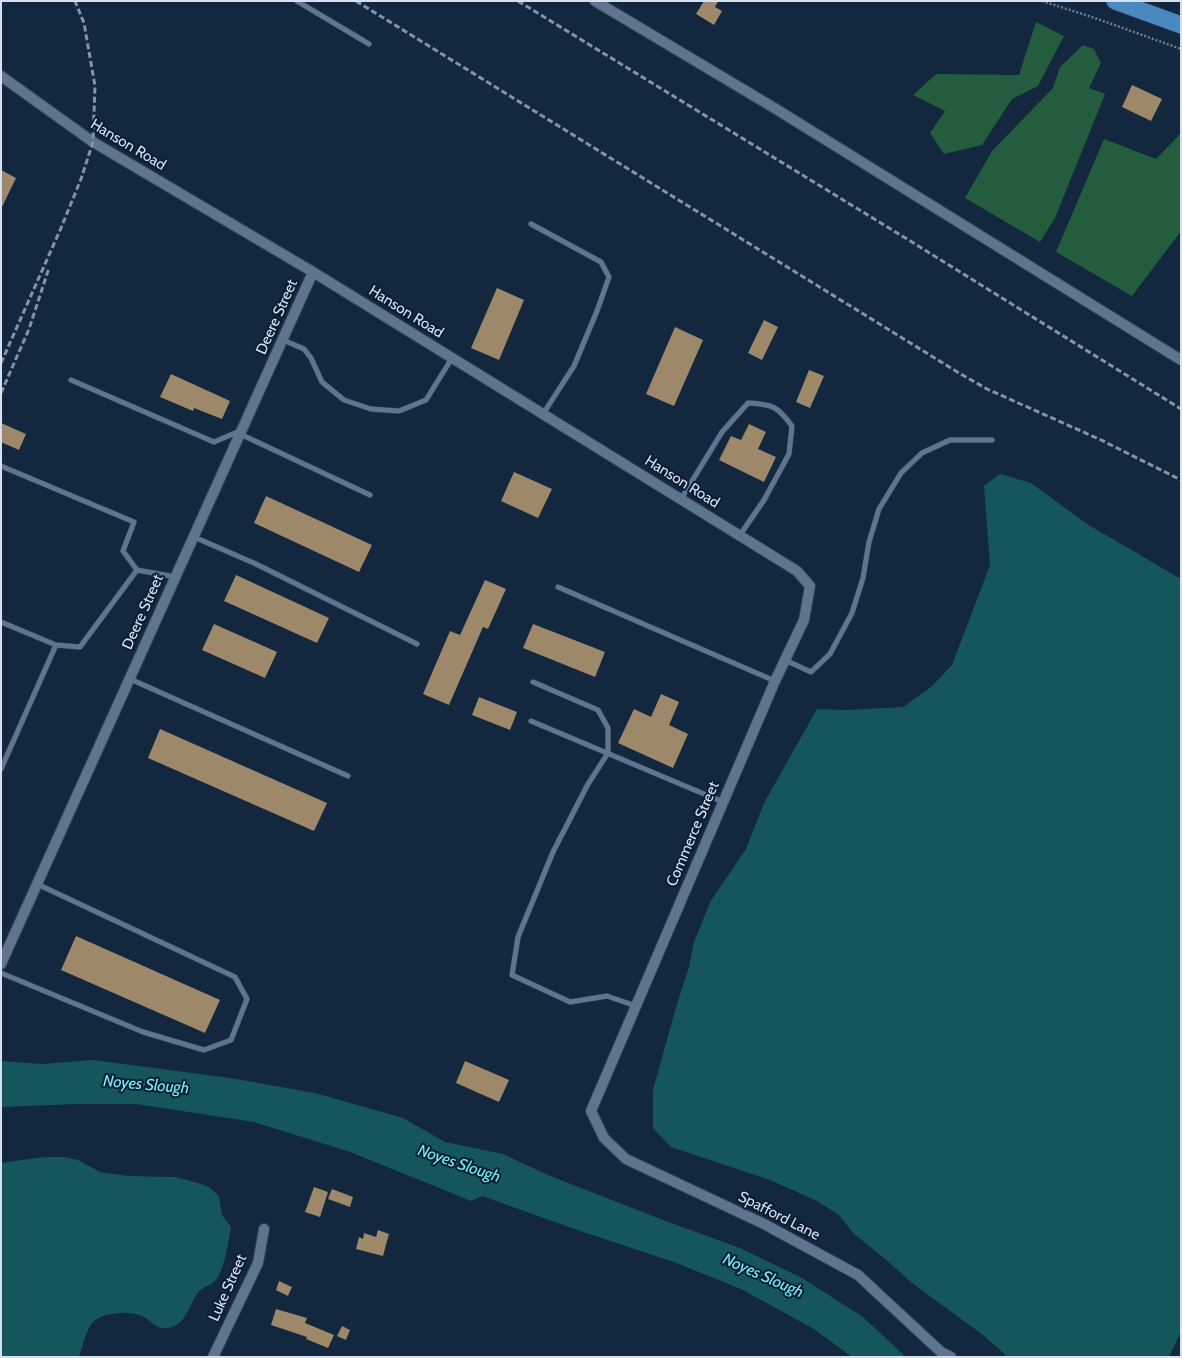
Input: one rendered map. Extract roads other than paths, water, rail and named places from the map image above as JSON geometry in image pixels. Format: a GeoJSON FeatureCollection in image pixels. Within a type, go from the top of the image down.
{"type":"FeatureCollection","features":[{"type":"Feature","properties":{"kind":"highway"},"geometry":{"type":"LineString","coordinates":[[1115,1],[1181,26]]}},
{"type":"Feature","properties":{"kind":"street"},"geometry":{"type":"LineString","coordinates":[[595,1],[776,109],[1181,360]]}},
{"type":"Feature","properties":{"kind":"street","name":"Hanson Road"},"geometry":{"type":"LineString","coordinates":[[1,76],[93,142],[313,272],[797,571]]}},
{"type":"Feature","properties":{"kind":"street","name":"Deere Street"},"geometry":{"type":"LineString","coordinates":[[1,964],[313,272]]}},
{"type":"Feature","properties":{"kind":"street","name":"Commerce Street"},"geometry":{"type":"LineString","coordinates":[[591,1111],[775,681],[804,620],[810,586],[797,571]]}},
{"type":"Feature","properties":{"kind":"street","name":"Spafford Lane"},"geometry":{"type":"LineString","coordinates":[[591,1111],[604,1138],[626,1159],[764,1224],[858,1275],[941,1352],[951,1357]]}},
{"type":"Feature","properties":{"kind":"street","name":"Luke Street"},"geometry":{"type":"LineString","coordinates":[[213,1357],[258,1263],[264,1228]]}},
{"type":"Feature","properties":{"kind":"lane"},"geometry":{"type":"LineString","coordinates":[[297,1],[369,44]]}},
{"type":"Feature","properties":{"kind":"lane"},"geometry":{"type":"LineString","coordinates":[[531,224],[601,262],[609,277],[597,311],[574,366],[543,414]]}},
{"type":"Feature","properties":{"kind":"lane"},"geometry":{"type":"LineString","coordinates":[[283,340],[304,349],[322,382],[344,400],[371,409],[399,411],[426,400],[452,358]]}},
{"type":"Feature","properties":{"kind":"lane"},"geometry":{"type":"LineString","coordinates":[[71,380],[214,442],[242,432],[370,495]]}},
{"type":"Feature","properties":{"kind":"lane"},"geometry":{"type":"LineString","coordinates":[[681,499],[722,432],[748,403],[764,404],[781,411],[792,426],[789,454],[764,500],[740,535]]}},
{"type":"Feature","properties":{"kind":"lane"},"geometry":{"type":"LineString","coordinates":[[785,660],[811,672],[830,654],[852,613],[863,578],[869,542],[879,509],[901,473],[922,453],[950,440],[992,440]]}},
{"type":"Feature","properties":{"kind":"lane"},"geometry":{"type":"LineString","coordinates":[[1,466],[134,522],[123,551],[137,570],[176,577]]}},
{"type":"Feature","properties":{"kind":"lane"},"geometry":{"type":"LineString","coordinates":[[194,537],[256,564],[417,644]]}},
{"type":"Feature","properties":{"kind":"lane"},"geometry":{"type":"LineString","coordinates":[[1,622],[56,645],[80,647],[137,570]]}},
{"type":"Feature","properties":{"kind":"lane"},"geometry":{"type":"LineString","coordinates":[[558,587],[775,681]]}},
{"type":"Feature","properties":{"kind":"lane"},"geometry":{"type":"LineString","coordinates":[[1,769],[56,645]]}},
{"type":"Feature","properties":{"kind":"lane"},"geometry":{"type":"LineString","coordinates":[[130,679],[348,776]]}},
{"type":"Feature","properties":{"kind":"lane"},"geometry":{"type":"LineString","coordinates":[[533,682],[598,710],[608,728],[608,753],[588,784],[553,852],[518,937],[512,976],[570,1002],[607,996],[636,1006]]}},
{"type":"Feature","properties":{"kind":"lane"},"geometry":{"type":"LineString","coordinates":[[531,722],[723,802]]}},
{"type":"Feature","properties":{"kind":"lane"},"geometry":{"type":"LineString","coordinates":[[1,973],[143,1032],[204,1050],[231,1040],[242,1013],[247,999],[236,977],[37,884]]}},
{"type":"Feature","properties":{"kind":"water"},"geometry":{"type":"Polygon","coordinates":[[[1000,474],[1031,483],[1087,524],[1181,579],[1181,1330],[1169,1357],[1008,1357],[983,1335],[912,1283],[853,1233],[839,1215],[817,1201],[770,1180],[671,1147],[653,1128],[653,1090],[689,967],[694,942],[710,902],[746,849],[764,803],[817,709],[848,710],[903,707],[931,687],[952,665],[990,565],[984,486],[1000,474]]]}},
{"type":"Feature","properties":{"kind":"water","name":"Noyes Slough"},"geometry":{"type":"Polygon","coordinates":[[[93,1060],[230,1078],[315,1093],[403,1118],[445,1142],[503,1154],[548,1175],[740,1248],[802,1278],[863,1317],[906,1357],[852,1357],[814,1329],[741,1289],[674,1262],[583,1232],[482,1196],[471,1201],[350,1152],[254,1122],[136,1104],[77,1104],[1,1107],[1,1061],[42,1064],[93,1060]]]}},
{"type":"Feature","properties":{"kind":"water"},"geometry":{"type":"Polygon","coordinates":[[[44,1157],[64,1157],[78,1160],[100,1172],[128,1176],[175,1177],[209,1187],[219,1196],[222,1215],[231,1227],[224,1262],[219,1276],[216,1280],[198,1293],[185,1316],[178,1324],[168,1328],[160,1328],[142,1316],[136,1314],[108,1314],[96,1319],[92,1323],[86,1334],[79,1357],[1,1357],[1,1163],[44,1157]]]}},
{"type":"Feature","properties":{"kind":"railway"},"geometry":{"type":"LineString","coordinates":[[1,363],[61,228],[81,179],[93,142],[95,86],[84,23],[75,1]]}},
{"type":"Feature","properties":{"kind":"railway"},"geometry":{"type":"LineString","coordinates":[[356,1],[959,373],[987,389],[1099,439],[1181,480]]}},
{"type":"Feature","properties":{"kind":"railway"},"geometry":{"type":"LineString","coordinates":[[518,1],[1181,409]]}},
{"type":"Feature","properties":{"kind":"railway"},"geometry":{"type":"LineString","coordinates":[[1,393],[29,329],[49,268]]}}]}
